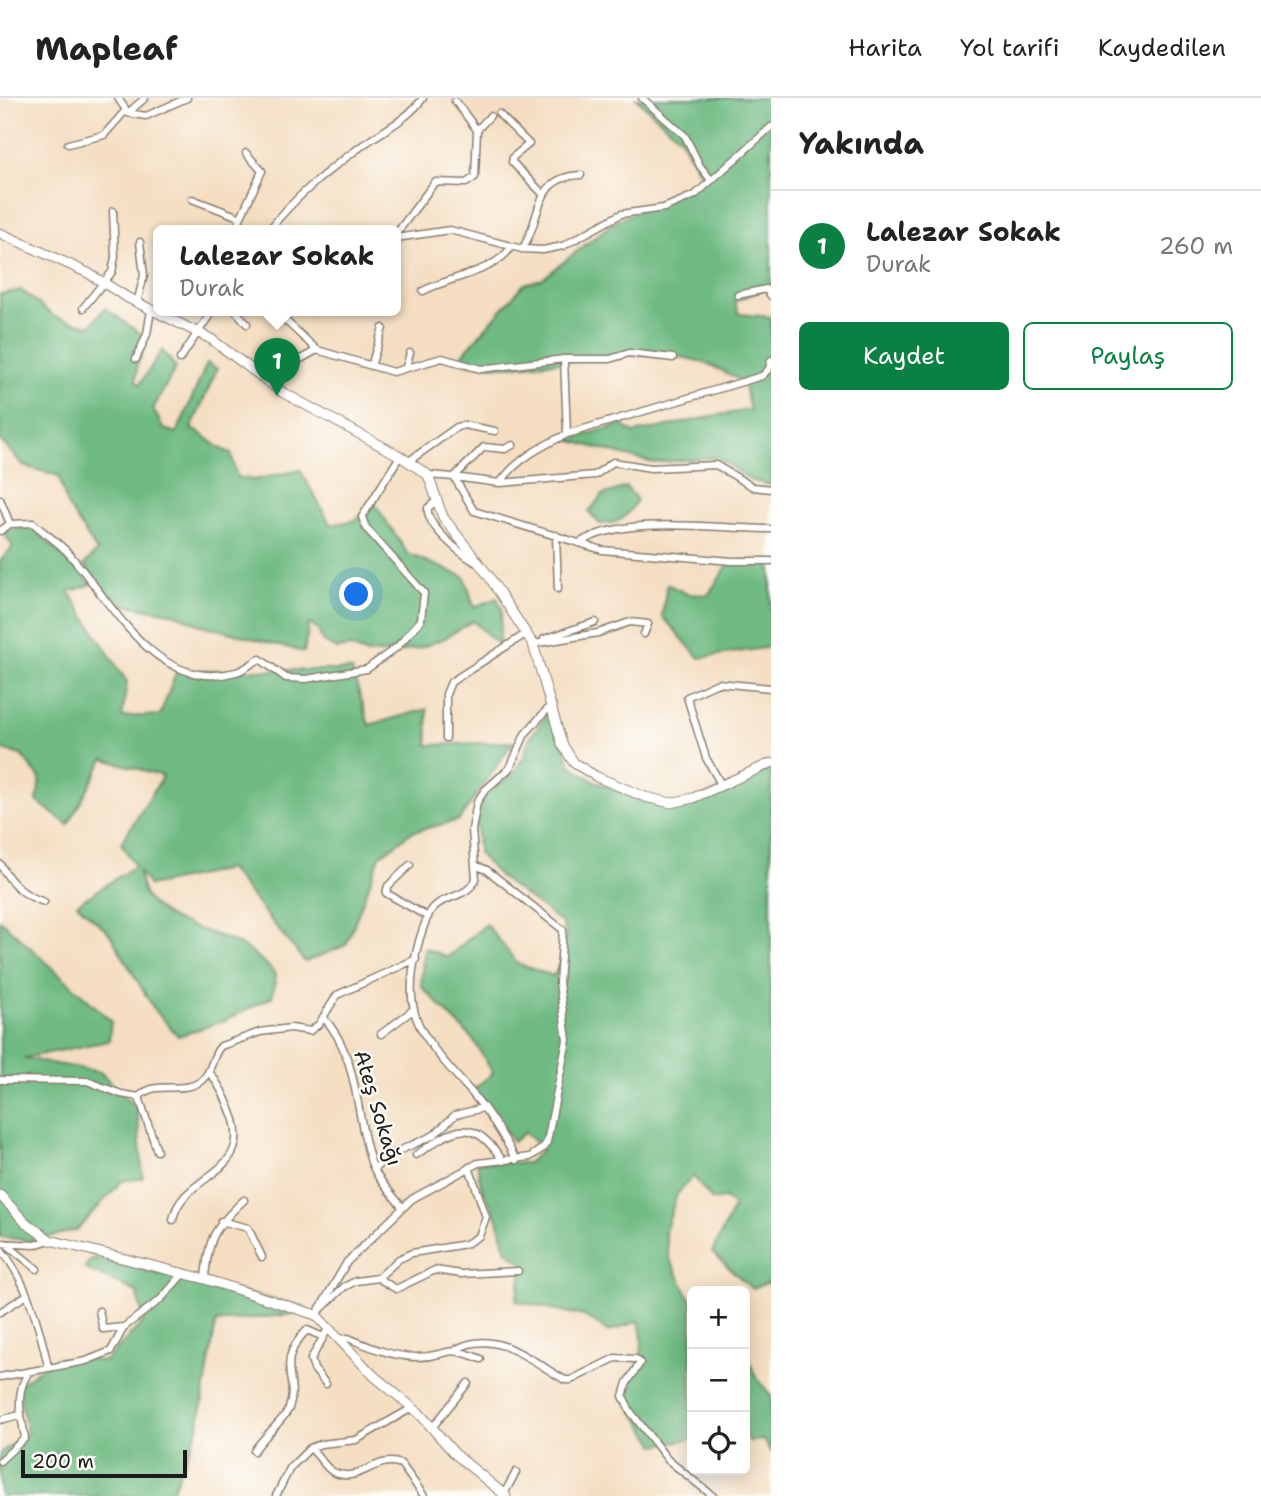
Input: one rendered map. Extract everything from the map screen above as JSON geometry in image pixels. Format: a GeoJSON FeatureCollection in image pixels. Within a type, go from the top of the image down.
{"type":"FeatureCollection","features":[{"type":"Feature","properties":{"kind":"main road"},"geometry":{"type":"LineString","coordinates":[[0,233],[105,284],[151,310]]}},
{"type":"Feature","properties":{"kind":"main road"},"geometry":{"type":"LineString","coordinates":[[164,316],[197,331],[267,382],[405,459],[428,475],[436,501],[451,529],[480,564],[533,643],[568,755],[597,777],[645,797],[681,803],[771,763]]}},
{"type":"Feature","properties":{"kind":"main road"},"geometry":{"type":"LineString","coordinates":[[0,1195],[26,1223],[50,1240],[205,1279],[317,1313],[374,1376],[412,1408],[455,1454],[505,1495]]}},
{"type":"Feature","properties":{"kind":"street"},"geometry":{"type":"LineString","coordinates":[[68,144],[104,135],[127,111],[145,98]]}},
{"type":"Feature","properties":{"kind":"street"},"geometry":{"type":"LineString","coordinates":[[127,111],[146,116],[187,98]]}},
{"type":"Feature","properties":{"kind":"street"},"geometry":{"type":"LineString","coordinates":[[273,225],[299,196],[335,164],[412,114],[423,98]]}},
{"type":"Feature","properties":{"kind":"street"},"geometry":{"type":"LineString","coordinates":[[642,98],[685,136],[700,166],[711,180]]}},
{"type":"Feature","properties":{"kind":"street"},"geometry":{"type":"LineString","coordinates":[[122,99],[127,111]]}},
{"type":"Feature","properties":{"kind":"street"},"geometry":{"type":"LineString","coordinates":[[401,229],[435,182],[466,183],[475,177],[477,130],[455,101]]}},
{"type":"Feature","properties":{"kind":"street"},"geometry":{"type":"LineString","coordinates":[[499,114],[529,144],[513,157],[512,162],[543,194]]}},
{"type":"Feature","properties":{"kind":"street"},"geometry":{"type":"LineString","coordinates":[[477,130],[490,116]]}},
{"type":"Feature","properties":{"kind":"street"},"geometry":{"type":"LineString","coordinates":[[401,235],[450,230],[522,249],[543,250],[563,246],[621,215],[680,203],[711,180],[771,127]]}},
{"type":"Feature","properties":{"kind":"street"},"geometry":{"type":"LineString","coordinates":[[237,225],[262,171],[246,153]]}},
{"type":"Feature","properties":{"kind":"street"},"geometry":{"type":"LineString","coordinates":[[522,249],[531,232],[543,194],[566,177],[581,175]]}},
{"type":"Feature","properties":{"kind":"street"},"geometry":{"type":"LineString","coordinates":[[192,199],[239,217]]}},
{"type":"Feature","properties":{"kind":"street"},"geometry":{"type":"LineString","coordinates":[[83,308],[112,272],[115,257],[113,211]]}},
{"type":"Feature","properties":{"kind":"street"},"geometry":{"type":"LineString","coordinates":[[137,303],[144,275],[140,242]]}},
{"type":"Feature","properties":{"kind":"street"},"geometry":{"type":"LineString","coordinates":[[423,291],[443,280],[488,267],[511,247]]}},
{"type":"Feature","properties":{"kind":"street"},"geometry":{"type":"LineString","coordinates":[[738,295],[766,289],[771,296]]}},
{"type":"Feature","properties":{"kind":"street"},"geometry":{"type":"LineString","coordinates":[[136,359],[147,334],[151,310]]}},
{"type":"Feature","properties":{"kind":"street"},"geometry":{"type":"LineString","coordinates":[[180,359],[208,316]]}},
{"type":"Feature","properties":{"kind":"street"},"geometry":{"type":"LineString","coordinates":[[240,316],[247,324]]}},
{"type":"Feature","properties":{"kind":"street"},"geometry":{"type":"LineString","coordinates":[[280,316],[317,350],[393,372],[442,358],[481,369],[564,359],[610,359],[629,353],[673,358]]}},
{"type":"Feature","properties":{"kind":"street"},"geometry":{"type":"LineString","coordinates":[[371,366],[383,327]]}},
{"type":"Feature","properties":{"kind":"street"},"geometry":{"type":"LineString","coordinates":[[267,382],[274,374],[317,350]]}},
{"type":"Feature","properties":{"kind":"street"},"geometry":{"type":"LineString","coordinates":[[406,367],[411,353]]}},
{"type":"Feature","properties":{"kind":"street"},"geometry":{"type":"LineString","coordinates":[[564,359],[568,434]]}},
{"type":"Feature","properties":{"kind":"street"},"geometry":{"type":"LineString","coordinates":[[500,483],[512,466],[540,447],[568,434],[762,376],[769,369],[771,360]]}},
{"type":"Feature","properties":{"kind":"street"},"geometry":{"type":"LineString","coordinates":[[0,531],[10,524],[33,523],[68,553],[104,602],[140,643],[186,673],[216,675],[239,672],[260,659],[286,678],[306,679],[359,671],[397,648],[421,620],[424,593],[366,528],[362,517],[405,459],[457,427],[473,425],[495,431]]}},
{"type":"Feature","properties":{"kind":"street"},"geometry":{"type":"LineString","coordinates":[[454,477],[484,447],[506,449],[513,445]]}},
{"type":"Feature","properties":{"kind":"street"},"geometry":{"type":"LineString","coordinates":[[428,475],[500,483],[595,475],[613,462],[651,468],[716,465],[753,487],[771,489]]}},
{"type":"Feature","properties":{"kind":"street"},"geometry":{"type":"LineString","coordinates":[[454,477],[474,511],[602,550],[732,561],[771,561]]}},
{"type":"Feature","properties":{"kind":"street"},"geometry":{"type":"LineString","coordinates":[[0,499],[10,524]]}},
{"type":"Feature","properties":{"kind":"street"},"geometry":{"type":"LineString","coordinates":[[579,543],[593,534],[638,525],[771,528]]}},
{"type":"Feature","properties":{"kind":"street"},"geometry":{"type":"LineString","coordinates":[[556,535],[558,589]]}},
{"type":"Feature","properties":{"kind":"street"},"geometry":{"type":"LineString","coordinates":[[533,643],[598,633],[639,621],[648,624],[644,634]]}},
{"type":"Feature","properties":{"kind":"street"},"geometry":{"type":"LineString","coordinates":[[533,643],[595,622]]}},
{"type":"Feature","properties":{"kind":"street"},"geometry":{"type":"LineString","coordinates":[[446,738],[446,694],[451,682],[527,633]]}},
{"type":"Feature","properties":{"kind":"street"},"geometry":{"type":"LineString","coordinates":[[722,786],[706,758],[687,697],[718,683],[771,688]]}},
{"type":"Feature","properties":{"kind":"street"},"geometry":{"type":"LineString","coordinates":[[516,1160],[483,1108],[434,1046],[414,1010],[416,959],[428,917],[435,904],[470,888],[476,878],[472,830],[477,802],[485,790],[510,768],[522,738],[552,704]]}},
{"type":"Feature","properties":{"kind":"street"},"geometry":{"type":"LineString","coordinates":[[0,864],[13,884],[23,893],[44,902]]}},
{"type":"Feature","properties":{"kind":"street"},"geometry":{"type":"LineString","coordinates":[[410,864],[388,886],[386,893],[428,917]]}},
{"type":"Feature","properties":{"kind":"street"},"geometry":{"type":"LineString","coordinates":[[317,1313],[347,1262],[402,1207],[469,1167],[516,1160],[537,1153],[547,1142],[567,1040],[559,983],[564,934],[558,923],[477,866]]}},
{"type":"Feature","properties":{"kind":"street"},"geometry":{"type":"LineString","coordinates":[[139,1097],[148,1089],[202,1081],[221,1046],[260,1032],[291,1028],[310,1031],[337,995],[416,959]]}},
{"type":"Feature","properties":{"kind":"street"},"geometry":{"type":"LineString","coordinates":[[381,1034],[414,1010]]}},
{"type":"Feature","properties":{"kind":"street","name":"Ateş Sokağı"},"geometry":{"type":"LineString","coordinates":[[323,1017],[334,1029],[350,1068],[374,1169],[402,1207]]}},
{"type":"Feature","properties":{"kind":"street"},"geometry":{"type":"LineString","coordinates":[[173,1220],[175,1209],[190,1190],[219,1169],[235,1149],[238,1135],[230,1107],[209,1072]]}},
{"type":"Feature","properties":{"kind":"street"},"geometry":{"type":"LineString","coordinates":[[0,1080],[87,1081],[121,1094],[139,1097]]}},
{"type":"Feature","properties":{"kind":"street"},"geometry":{"type":"LineString","coordinates":[[139,1097],[156,1151]]}},
{"type":"Feature","properties":{"kind":"street"},"geometry":{"type":"LineString","coordinates":[[374,1169],[390,1155],[434,1135],[455,1115],[483,1108]]}},
{"type":"Feature","properties":{"kind":"street"},"geometry":{"type":"LineString","coordinates":[[416,1155],[448,1133],[461,1129],[481,1135],[503,1161]]}},
{"type":"Feature","properties":{"kind":"street"},"geometry":{"type":"LineString","coordinates":[[317,1313],[350,1284],[378,1278],[399,1259],[412,1252],[466,1244],[479,1236],[486,1217],[469,1167]]}},
{"type":"Feature","properties":{"kind":"street"},"geometry":{"type":"LineString","coordinates":[[205,1279],[208,1245],[220,1221],[244,1200]]}},
{"type":"Feature","properties":{"kind":"street"},"geometry":{"type":"LineString","coordinates":[[220,1221],[248,1228],[262,1257]]}},
{"type":"Feature","properties":{"kind":"street"},"geometry":{"type":"LineString","coordinates":[[2,1245],[34,1245],[50,1240]]}},
{"type":"Feature","properties":{"kind":"street"},"geometry":{"type":"LineString","coordinates":[[2,1245],[37,1269]]}},
{"type":"Feature","properties":{"kind":"street"},"geometry":{"type":"LineString","coordinates":[[2,1245],[27,1295],[48,1366]]}},
{"type":"Feature","properties":{"kind":"street"},"geometry":{"type":"LineString","coordinates":[[378,1278],[396,1289],[435,1270],[461,1274],[518,1271]]}},
{"type":"Feature","properties":{"kind":"street"},"geometry":{"type":"LineString","coordinates":[[99,1311],[103,1329],[124,1326],[161,1299],[182,1275]]}},
{"type":"Feature","properties":{"kind":"street"},"geometry":{"type":"LineString","coordinates":[[0,1312],[27,1295]]}},
{"type":"Feature","properties":{"kind":"street"},"geometry":{"type":"LineString","coordinates":[[0,1377],[48,1366],[77,1363],[104,1355],[115,1346],[124,1326]]}},
{"type":"Feature","properties":{"kind":"street"},"geometry":{"type":"LineString","coordinates":[[326,1384],[311,1363],[321,1336],[329,1327]]}},
{"type":"Feature","properties":{"kind":"street"},"geometry":{"type":"LineString","coordinates":[[254,1451],[289,1410],[292,1394],[288,1364],[293,1350],[307,1329],[321,1336]]}},
{"type":"Feature","properties":{"kind":"street"},"geometry":{"type":"LineString","coordinates":[[342,1339],[348,1338],[396,1355],[415,1357],[457,1349],[471,1341],[503,1345],[565,1380],[572,1380],[615,1358],[636,1359],[640,1363],[627,1383],[623,1396],[630,1411],[668,1461],[710,1495]]}},
{"type":"Feature","properties":{"kind":"street"},"geometry":{"type":"LineString","coordinates":[[457,1349],[481,1359]]}},
{"type":"Feature","properties":{"kind":"street"},"geometry":{"type":"LineString","coordinates":[[0,1461],[25,1438],[19,1391],[29,1371]]}},
{"type":"Feature","properties":{"kind":"street"},"geometry":{"type":"LineString","coordinates":[[432,1428],[468,1383]]}},
{"type":"Feature","properties":{"kind":"street"},"geometry":{"type":"LineString","coordinates":[[276,1496],[290,1468],[310,1448],[356,1440],[412,1408]]}},
{"type":"Feature","properties":{"kind":"street"},"geometry":{"type":"LineString","coordinates":[[0,1420],[20,1415]]}},
{"type":"Feature","properties":{"kind":"street"},"geometry":{"type":"LineString","coordinates":[[310,1448],[329,1469],[345,1476],[365,1472],[385,1461],[401,1464],[424,1496]]}},
{"type":"Feature","properties":{"kind":"street"},"geometry":{"type":"LineString","coordinates":[[505,1495],[516,1472]]}},
{"type":"Feature","properties":{"kind":"green space"},"geometry":{"type":"Polygon","coordinates":[[[636,98],[771,98],[770,287],[735,301],[739,314],[771,317],[771,485],[752,481],[717,457],[653,463],[568,440],[622,424],[633,433],[750,410],[743,382],[705,363],[669,355],[639,354],[517,365],[457,361],[524,284],[542,279],[614,222],[703,180],[681,139],[636,98]]]}},
{"type":"Feature","properties":{"kind":"green space"},"geometry":{"type":"Polygon","coordinates":[[[21,290],[55,317],[90,326],[105,308],[148,339],[137,365],[136,382],[140,384],[162,350],[176,367],[153,409],[164,429],[177,433],[207,363],[217,369],[191,429],[231,453],[237,477],[254,480],[300,470],[331,525],[356,520],[375,504],[408,554],[465,577],[474,607],[497,598],[502,609],[499,645],[473,621],[443,639],[420,648],[367,654],[351,647],[337,649],[322,641],[318,629],[309,624],[304,652],[198,624],[176,614],[115,603],[84,565],[97,551],[67,505],[59,476],[24,466],[0,440],[0,294],[21,290]]]}},
{"type":"Feature","properties":{"kind":"green space"},"geometry":{"type":"Polygon","coordinates":[[[626,487],[637,500],[626,516],[613,523],[600,524],[589,512],[602,495],[626,487]]]}},
{"type":"Feature","properties":{"kind":"green space"},"geometry":{"type":"Polygon","coordinates":[[[31,526],[92,584],[69,592],[127,682],[122,717],[160,715],[177,670],[352,670],[369,725],[427,709],[428,745],[513,742],[459,820],[412,832],[380,856],[346,945],[305,962],[229,869],[149,886],[138,870],[144,894],[165,914],[243,947],[276,975],[272,997],[224,1021],[178,1036],[154,1009],[109,933],[77,904],[135,866],[121,843],[163,776],[104,759],[68,825],[37,801],[40,778],[21,755],[0,749],[0,561],[13,547],[3,532],[31,526]]]}},
{"type":"Feature","properties":{"kind":"green space"},"geometry":{"type":"Polygon","coordinates":[[[771,561],[771,647],[699,658],[662,616],[667,584],[687,594],[708,595],[729,563],[771,561]]]}},
{"type":"Feature","properties":{"kind":"green space"},"geometry":{"type":"Polygon","coordinates":[[[549,712],[571,765],[594,781],[643,801],[679,806],[771,769],[771,1286],[766,1283],[752,1289],[712,1252],[734,1207],[725,1198],[712,1200],[693,1176],[677,1194],[665,1232],[669,1257],[687,1293],[687,1440],[656,1445],[623,1396],[640,1360],[642,1343],[639,1321],[609,1332],[584,1316],[516,1301],[524,1264],[506,1250],[498,1219],[481,1187],[477,1162],[528,1163],[542,1150],[525,1132],[513,1142],[475,1088],[493,1073],[473,1039],[421,986],[424,948],[448,957],[486,924],[518,964],[553,976],[561,963],[566,935],[562,923],[500,877],[478,853],[476,810],[484,794],[510,777],[524,757],[529,739],[549,712]]]}},
{"type":"Feature","properties":{"kind":"green space"},"geometry":{"type":"Polygon","coordinates":[[[0,920],[111,1021],[109,1041],[23,1058],[100,1072],[137,1109],[143,1178],[122,1181],[77,1230],[34,1241],[0,1237],[0,920]]]}},
{"type":"Feature","properties":{"kind":"green space"},"geometry":{"type":"Polygon","coordinates":[[[92,1258],[305,1307],[305,1313],[216,1322],[198,1429],[170,1496],[0,1496],[0,1453],[27,1433],[18,1385],[56,1358],[105,1361],[144,1321],[137,1292],[84,1268],[92,1258]]]}},
{"type":"Feature","properties":{"kind":"green space"},"geometry":{"type":"Polygon","coordinates":[[[750,1363],[755,1375],[771,1396],[771,1453],[764,1440],[750,1441],[750,1363]]]}},
{"type":"Feature","properties":{"kind":"place","name":"Lalezar Sokak"},"geometry":{"type":"Point","coordinates":[277,396]}}]}
